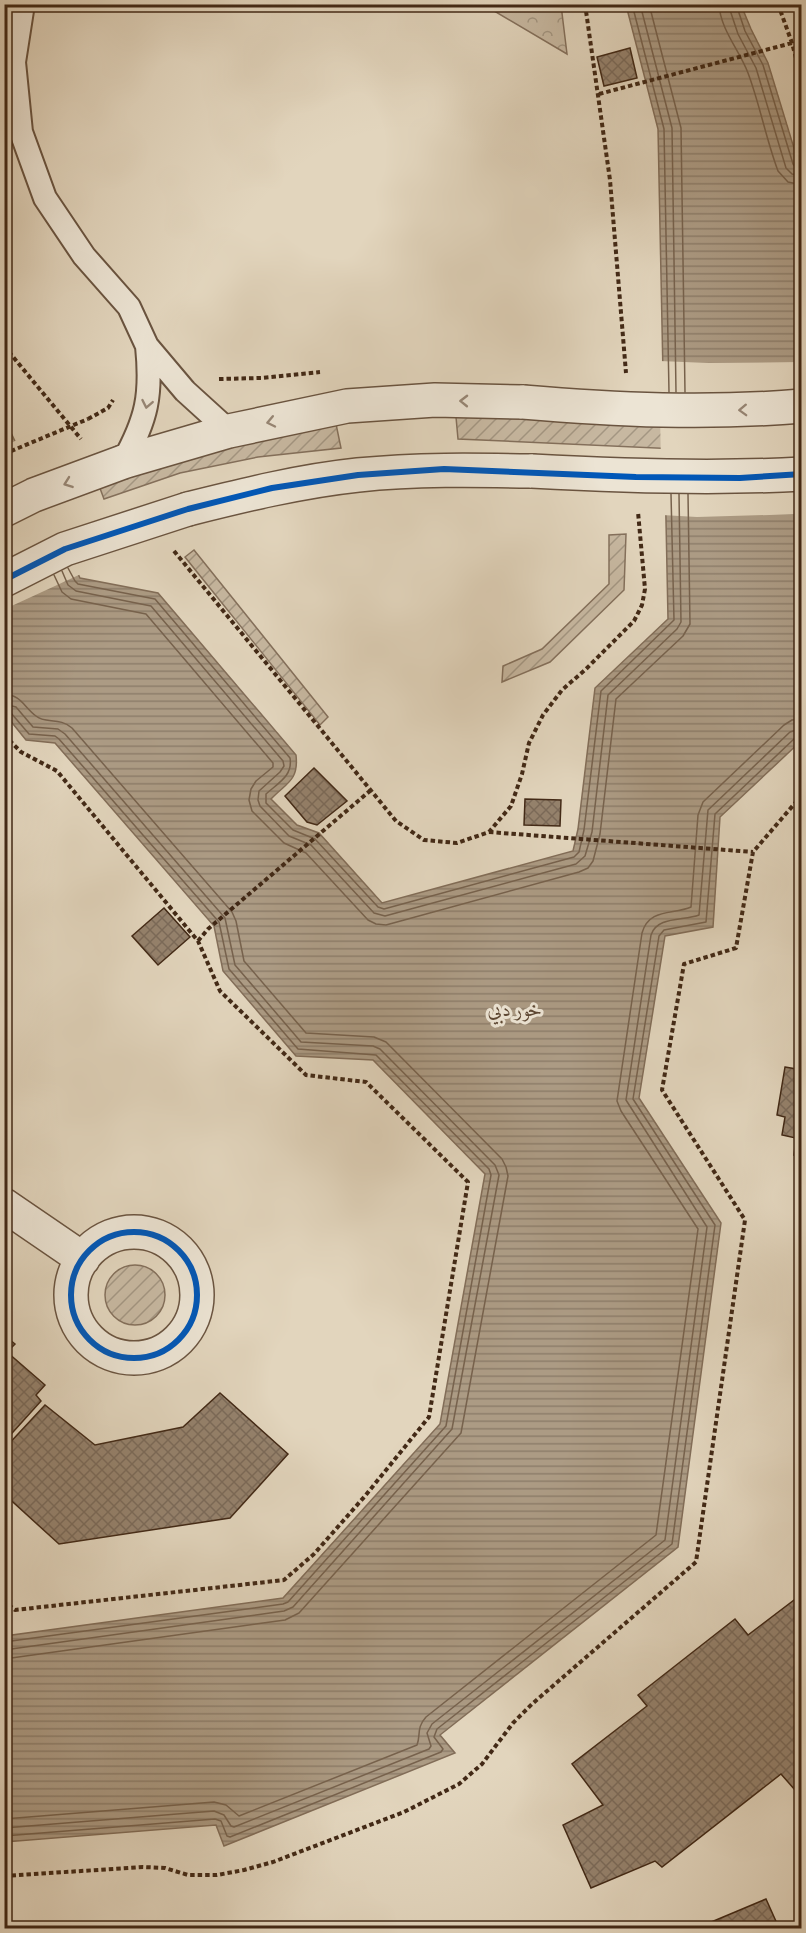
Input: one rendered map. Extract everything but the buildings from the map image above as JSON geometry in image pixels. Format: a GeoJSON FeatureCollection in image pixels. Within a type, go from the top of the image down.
{"type":"FeatureCollection","features":[{"type":"Feature","properties":{"kind":"street"},"geometry":{"type":"LineString","coordinates":[[4,510],[34,495],[123,462],[229,431],[348,406],[435,400],[523,402],[604,409],[686,412],[801,406]]}},
{"type":"Feature","properties":{"kind":"street"},"geometry":{"type":"LineString","coordinates":[[4,580],[65,549],[188,509],[272,489],[358,475],[444,469],[636,477],[740,478],[801,474]]}},
{"type":"Feature","properties":{"kind":"street"},"geometry":{"type":"LineString","coordinates":[[4,1205],[83,1259]]}},
{"type":"Feature","properties":{"kind":"lane"},"geometry":{"type":"LineString","coordinates":[[23,4],[14,62],[21,132],[45,198],[84,256],[129,307],[147,346],[185,391],[229,431]]}},
{"type":"Feature","properties":{"kind":"lane"},"geometry":{"type":"LineString","coordinates":[[123,462],[138,435],[147,406],[150,376],[147,346]]}},
{"type":"Feature","properties":{"kind":"path"},"geometry":{"type":"LineString","coordinates":[[778,4],[792,44],[801,81]]}},
{"type":"Feature","properties":{"kind":"path"},"geometry":{"type":"LineString","coordinates":[[599,94],[792,44]]}},
{"type":"Feature","properties":{"kind":"path"},"geometry":{"type":"LineString","coordinates":[[4,346],[87,446]]}},
{"type":"Feature","properties":{"kind":"path"},"geometry":{"type":"LineString","coordinates":[[209,379],[261,378],[331,371]]}},
{"type":"Feature","properties":{"kind":"path"},"geometry":{"type":"LineString","coordinates":[[4,454],[88,419],[108,408],[118,391]]}},
{"type":"Feature","properties":{"kind":"path"},"geometry":{"type":"LineString","coordinates":[[170,546],[396,821],[424,840],[457,843],[489,832],[753,852]]}},
{"type":"Feature","properties":{"kind":"path"},"geometry":{"type":"LineString","coordinates":[[4,735],[21,752],[57,771],[198,941],[220,992],[306,1075],[366,1082],[468,1182],[429,1417],[322,1546],[284,1580],[15,1611],[4,1601]]}},
{"type":"Feature","properties":{"kind":"path"},"geometry":{"type":"LineString","coordinates":[[489,832],[511,806],[522,774]]}},
{"type":"Feature","properties":{"kind":"path"},"geometry":{"type":"LineString","coordinates":[[198,941],[208,929],[370,790]]}},
{"type":"Feature","properties":{"kind":"path"},"geometry":{"type":"LineString","coordinates":[[4,1876],[143,1867],[165,1868],[188,1875],[217,1875],[273,1862],[404,1812],[459,1784],[482,1764],[513,1723],[532,1704],[696,1562],[745,1220],[662,1090],[684,964],[736,948],[753,852],[801,795]]}},
{"type":"Feature","properties":{"kind":"green space"},"geometry":{"type":"Polygon","coordinates":[[[484,5],[561,5],[567,54],[484,5]]]}},
{"type":"Feature","properties":{"kind":"green space"},"geometry":{"type":"Polygon","coordinates":[[[505,415],[691,426],[699,450],[458,439],[456,417],[505,415]]]}},
{"type":"Feature","properties":{"kind":"green space"},"geometry":{"type":"Polygon","coordinates":[[[336,424],[341,448],[258,457],[180,473],[104,499],[98,483],[150,458],[336,424]]]}},
{"type":"Feature","properties":{"kind":"green space"},"geometry":{"type":"Polygon","coordinates":[[[626,534],[624,590],[550,662],[502,682],[503,666],[542,649],[609,584],[609,535],[626,534]]]}},
{"type":"Feature","properties":{"kind":"green space"},"geometry":{"type":"Polygon","coordinates":[[[194,550],[328,717],[320,725],[185,557],[194,550]]]}},
{"type":"Feature","properties":{"kind":"green space"},"geometry":{"type":"Polygon","coordinates":[[[129,1265],[141,1265],[152,1270],[160,1278],[165,1295],[163,1307],[152,1320],[141,1325],[129,1325],[118,1320],[110,1312],[105,1301],[105,1289],[110,1278],[118,1270],[129,1265]]]}},
{"type":"Feature","properties":{"kind":"water","name":"خور دبي"},"geometry":{"type":"Polygon","coordinates":[[[626,5],[741,5],[768,63],[801,171],[802,740],[720,817],[713,927],[665,936],[639,1098],[721,1223],[678,1547],[440,1735],[455,1753],[224,1846],[216,1825],[5,1842],[5,1636],[283,1598],[440,1424],[485,1174],[373,1060],[296,1056],[223,971],[214,926],[55,743],[26,740],[5,714],[4,418],[80,578],[158,593],[296,755],[293,776],[271,799],[297,825],[319,833],[382,903],[573,851],[578,829],[595,688],[668,619],[658,129],[626,5]]]}},
{"type":"Feature","properties":{"kind":"pier"},"geometry":{"type":"Polygon","coordinates":[[[659,361],[801,362],[801,514],[697,517],[662,515],[659,361]]]}},
{"type":"Feature","properties":{"kind":"pier"},"geometry":{"type":"Polygon","coordinates":[[[17,440],[81,574],[5,609],[5,446],[17,440]]]}},
{"type":"Feature","properties":{"kind":"cycle path"},"geometry":{"type":"LineString","coordinates":[[4,580],[65,549],[188,509],[272,488],[358,475],[444,469],[636,477],[740,478],[802,474]]}},
{"type":"Feature","properties":{"kind":"cycle path"},"geometry":{"type":"LineString","coordinates":[[134,1232],[158,1237],[178,1251],[192,1271],[197,1295],[192,1319],[178,1339],[158,1353],[134,1358],[110,1353],[90,1339],[76,1319],[71,1295],[76,1271],[90,1251],[110,1237],[134,1232]]}}]}
